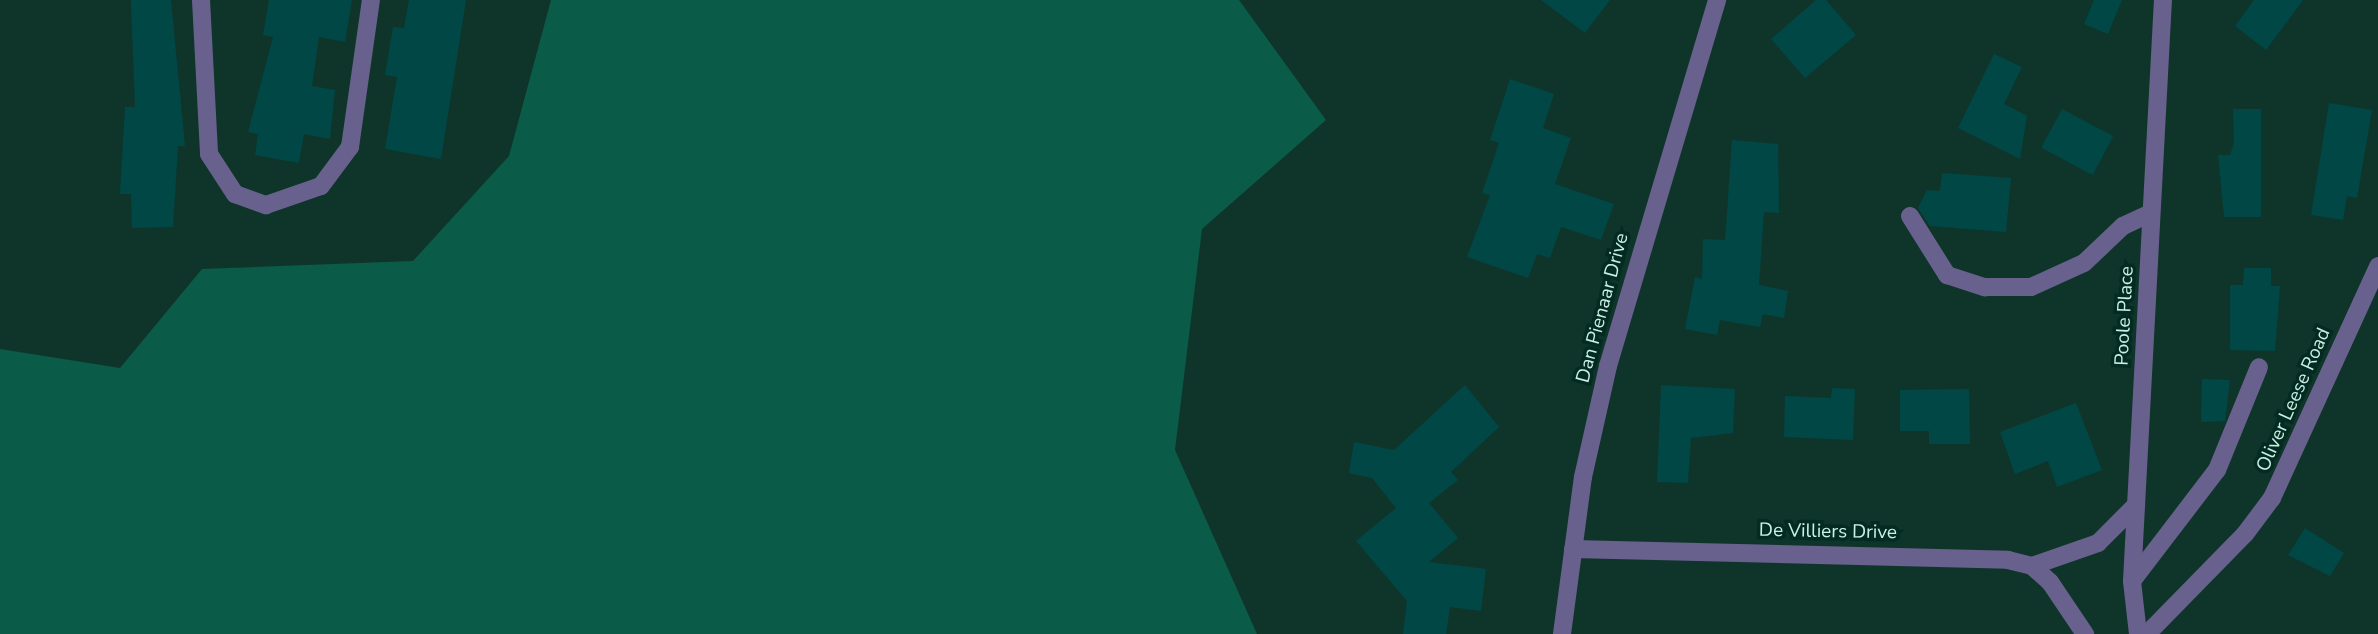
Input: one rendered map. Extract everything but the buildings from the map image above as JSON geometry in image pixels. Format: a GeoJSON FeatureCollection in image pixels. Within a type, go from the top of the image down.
{"type":"FeatureCollection","features":[{"type":"Feature","properties":{"kind":"street"},"geometry":{"type":"LineString","coordinates":[[201,0],[209,154],[235,194],[266,205],[321,186],[349,147],[372,0]]}},
{"type":"Feature","properties":{"kind":"street","name":"Dan Pienaar Drive"},"geometry":{"type":"LineString","coordinates":[[1562,634],[1573,549],[1608,366],[1717,0]]}},
{"type":"Feature","properties":{"kind":"street","name":"Poole Place"},"geometry":{"type":"LineString","coordinates":[[2138,634],[2132,581],[2163,0]]}},
{"type":"Feature","properties":{"kind":"street"},"geometry":{"type":"LineString","coordinates":[[1910,216],[1947,275],[1985,287],[2031,287],[2084,263],[2123,226],[2151,212]]}},
{"type":"Feature","properties":{"kind":"street","name":"Oliver Leese Road"},"geometry":{"type":"LineString","coordinates":[[2147,634],[2245,534],[2272,498],[2378,266]]}},
{"type":"Feature","properties":{"kind":"street"},"geometry":{"type":"LineString","coordinates":[[2132,581],[2217,470],[2259,367]]}},
{"type":"Feature","properties":{"kind":"street"},"geometry":{"type":"LineString","coordinates":[[2085,634],[2068,601],[2032,566],[2098,543],[2136,505]]}},
{"type":"Feature","properties":{"kind":"street","name":"De Villiers Drive"},"geometry":{"type":"LineString","coordinates":[[1573,549],[1962,555],[2032,566]]}},
{"type":"Feature","properties":{"kind":"green space"},"geometry":{"type":"Polygon","coordinates":[[[551,0],[1239,0],[1326,120],[1202,229],[1175,450],[1257,634],[0,634],[0,349],[120,368],[202,269],[413,261],[509,156],[551,0]]]}}]}
